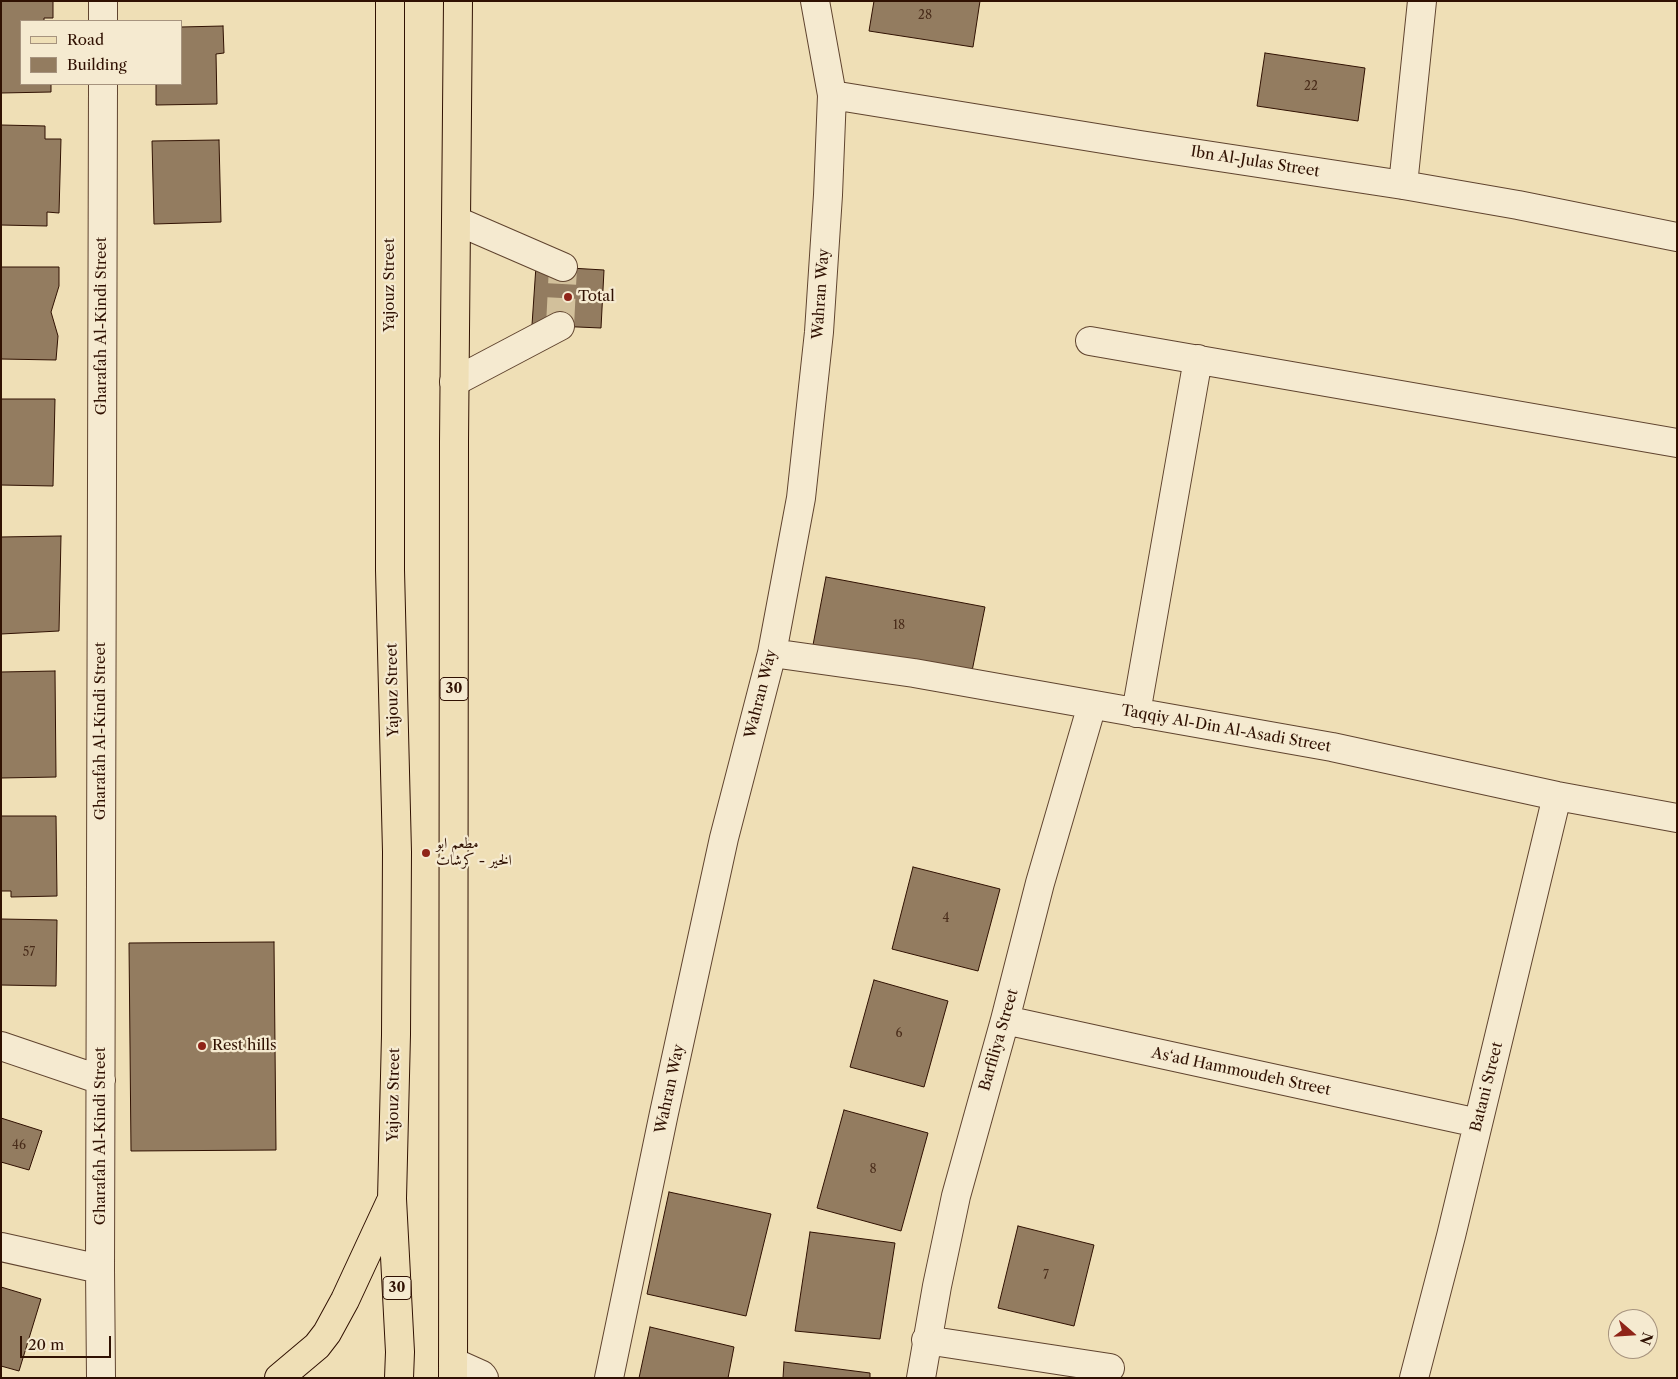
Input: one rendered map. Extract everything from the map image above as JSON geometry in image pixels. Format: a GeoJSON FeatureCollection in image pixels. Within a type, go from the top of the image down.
{"type":"FeatureCollection","features":[{"type":"Feature","properties":{"kind":"main road","name":"Yajouz Street"},"geometry":{"type":"LineString","coordinates":[[390,1],[390,570],[396,852],[396,1035],[392,1199],[400,1352],[399,1378]]}},
{"type":"Feature","properties":{"kind":"main road","name":"30"},"geometry":{"type":"LineString","coordinates":[[453,1370],[454,382],[458,1]]}},
{"type":"Feature","properties":{"kind":"main road"},"geometry":{"type":"LineString","coordinates":[[280,1378],[317,1346],[327,1334],[392,1199]]}},
{"type":"Feature","properties":{"kind":"street"},"geometry":{"type":"LineString","coordinates":[[103,1],[103,20]]}},
{"type":"Feature","properties":{"kind":"street","name":"Wahran Way"},"geometry":{"type":"LineString","coordinates":[[609,1378],[724,838],[772,653],[801,498],[819,332],[832,95],[815,1]]}},
{"type":"Feature","properties":{"kind":"street"},"geometry":{"type":"LineString","coordinates":[[1403,184],[1422,1]]}},
{"type":"Feature","properties":{"kind":"street","name":"Gharafah Al-Kindi Street"},"geometry":{"type":"LineString","coordinates":[[101,1378],[103,85]]}},
{"type":"Feature","properties":{"kind":"street","name":"Ibn Al-Julas Street"},"geometry":{"type":"LineString","coordinates":[[832,95],[1140,145],[1403,184],[1677,238]]}},
{"type":"Feature","properties":{"kind":"street"},"geometry":{"type":"LineString","coordinates":[[457,222],[563,267]]}},
{"type":"Feature","properties":{"kind":"street"},"geometry":{"type":"LineString","coordinates":[[454,382],[560,326]]}},
{"type":"Feature","properties":{"kind":"street"},"geometry":{"type":"LineString","coordinates":[[1090,340],[1677,443]]}},
{"type":"Feature","properties":{"kind":"street"},"geometry":{"type":"LineString","coordinates":[[1136,713],[1198,359]]}},
{"type":"Feature","properties":{"kind":"street","name":"Taqqiy Al-Din Al-Asadi Street"},"geometry":{"type":"LineString","coordinates":[[772,653],[914,673],[1332,747],[1557,796],[1677,818]]}},
{"type":"Feature","properties":{"kind":"street","name":"Barfiliya Street"},"geometry":{"type":"LineString","coordinates":[[921,1378],[926,1340],[956,1196],[1005,1020],[1040,883],[1092,705]]}},
{"type":"Feature","properties":{"kind":"street","name":"Batani Street"},"geometry":{"type":"LineString","coordinates":[[1414,1378],[1557,796]]}},
{"type":"Feature","properties":{"kind":"street","name":"As‘ad Hammoudeh Street"},"geometry":{"type":"LineString","coordinates":[[1005,1020],[1478,1123]]}},
{"type":"Feature","properties":{"kind":"street"},"geometry":{"type":"LineString","coordinates":[[1,1046],[101,1080]]}},
{"type":"Feature","properties":{"kind":"street"},"geometry":{"type":"LineString","coordinates":[[1,1247],[100,1270]]}},
{"type":"Feature","properties":{"kind":"street"},"geometry":{"type":"LineString","coordinates":[[926,1340],[1110,1368]]}},
{"type":"Feature","properties":{"kind":"street"},"geometry":{"type":"LineString","coordinates":[[453,1370],[482,1375],[484,1378]]}},
{"type":"Feature","properties":{"kind":"building"},"geometry":{"type":"Polygon","coordinates":[[[1,1],[53,1],[53,18],[20,20],[20,85],[51,85],[51,92],[1,93],[1,1]]]}},
{"type":"Feature","properties":{"kind":"building"},"geometry":{"type":"Polygon","coordinates":[[[874,1],[980,1],[973,47],[869,31],[874,1]]]}},
{"type":"Feature","properties":{"kind":"building"},"geometry":{"type":"Polygon","coordinates":[[[223,26],[224,53],[216,54],[217,104],[156,105],[156,85],[182,85],[182,27],[223,26]]]}},
{"type":"Feature","properties":{"kind":"building"},"geometry":{"type":"Polygon","coordinates":[[[1265,53],[1365,68],[1358,121],[1257,106],[1265,53]]]}},
{"type":"Feature","properties":{"kind":"building"},"geometry":{"type":"Polygon","coordinates":[[[1,125],[45,126],[45,139],[61,139],[59,213],[47,212],[47,226],[1,225],[1,125]]]}},
{"type":"Feature","properties":{"kind":"building"},"geometry":{"type":"Polygon","coordinates":[[[219,140],[221,222],[154,224],[152,141],[219,140]]]}},
{"type":"Feature","properties":{"kind":"building","name":"Total"},"geometry":{"type":"Polygon","coordinates":[[[536,266],[604,270],[601,328],[532,325],[536,266]]]}},
{"type":"Feature","properties":{"kind":"building"},"geometry":{"type":"Polygon","coordinates":[[[1,267],[59,267],[59,286],[51,312],[58,336],[56,360],[1,359],[1,267]]]}},
{"type":"Feature","properties":{"kind":"building"},"geometry":{"type":"Polygon","coordinates":[[[1,399],[55,399],[53,486],[1,485],[1,399]]]}},
{"type":"Feature","properties":{"kind":"building"},"geometry":{"type":"Polygon","coordinates":[[[61,536],[59,631],[1,634],[1,537],[61,536]]]}},
{"type":"Feature","properties":{"kind":"building"},"geometry":{"type":"Polygon","coordinates":[[[826,577],[985,607],[971,676],[813,645],[826,577]]]}},
{"type":"Feature","properties":{"kind":"building"},"geometry":{"type":"Polygon","coordinates":[[[55,671],[56,777],[1,778],[1,672],[55,671]]]}},
{"type":"Feature","properties":{"kind":"building"},"geometry":{"type":"Polygon","coordinates":[[[1,816],[56,816],[57,896],[11,897],[11,891],[1,891],[1,816]]]}},
{"type":"Feature","properties":{"kind":"building"},"geometry":{"type":"Polygon","coordinates":[[[913,867],[1000,889],[978,971],[892,949],[913,867]]]}},
{"type":"Feature","properties":{"kind":"building"},"geometry":{"type":"Polygon","coordinates":[[[1,919],[57,920],[56,986],[1,985],[1,919]]]}},
{"type":"Feature","properties":{"kind":"building","name":"Rest hills"},"geometry":{"type":"Polygon","coordinates":[[[274,942],[276,1150],[131,1151],[129,943],[274,942]]]}},
{"type":"Feature","properties":{"kind":"building"},"geometry":{"type":"Polygon","coordinates":[[[874,980],[948,1001],[924,1087],[850,1067],[874,980]]]}},
{"type":"Feature","properties":{"kind":"building"},"geometry":{"type":"Polygon","coordinates":[[[844,1110],[928,1133],[901,1231],[817,1208],[844,1110]]]}},
{"type":"Feature","properties":{"kind":"building"},"geometry":{"type":"Polygon","coordinates":[[[1,1118],[42,1131],[29,1170],[1,1162],[1,1118]]]}},
{"type":"Feature","properties":{"kind":"building"},"geometry":{"type":"Polygon","coordinates":[[[669,1192],[771,1214],[746,1316],[647,1294],[669,1192]]]}},
{"type":"Feature","properties":{"kind":"building"},"geometry":{"type":"Polygon","coordinates":[[[1018,1226],[1094,1245],[1074,1326],[998,1308],[1018,1226]]]}},
{"type":"Feature","properties":{"kind":"building"},"geometry":{"type":"Polygon","coordinates":[[[810,1232],[895,1243],[880,1339],[795,1331],[810,1232]]]}},
{"type":"Feature","properties":{"kind":"building"},"geometry":{"type":"Polygon","coordinates":[[[1,1287],[41,1299],[19,1371],[1,1366],[1,1287]]]}},
{"type":"Feature","properties":{"kind":"building"},"geometry":{"type":"Polygon","coordinates":[[[650,1327],[734,1347],[728,1378],[639,1378],[650,1327]]]}},
{"type":"Feature","properties":{"kind":"building"},"geometry":{"type":"Polygon","coordinates":[[[784,1362],[870,1373],[870,1378],[783,1378],[784,1362]]]}},
{"type":"Feature","properties":{"kind":"tunnel"},"geometry":{"type":"LineString","coordinates":[[560,326],[563,267]]}},
{"type":"Feature","properties":{"kind":"place","name":"Total"},"geometry":{"type":"Point","coordinates":[568,297]}},
{"type":"Feature","properties":{"kind":"place","name":"مطعم ابو الخير - كرشات"},"geometry":{"type":"Point","coordinates":[426,853]}},
{"type":"Feature","properties":{"kind":"place","name":"Rest hills"},"geometry":{"type":"Point","coordinates":[202,1046]}}]}
